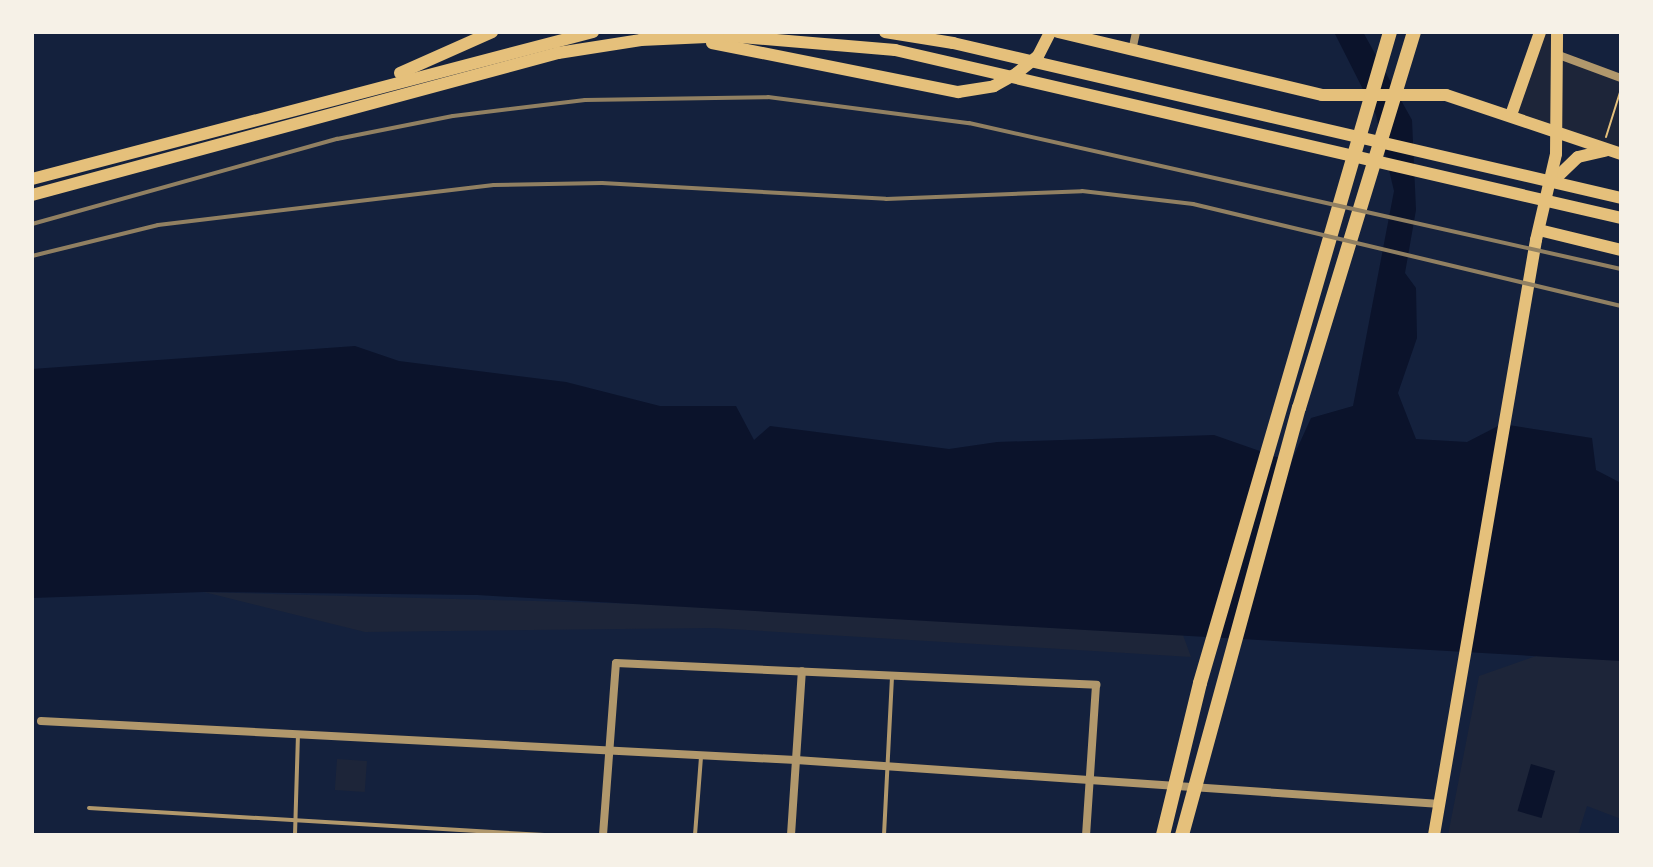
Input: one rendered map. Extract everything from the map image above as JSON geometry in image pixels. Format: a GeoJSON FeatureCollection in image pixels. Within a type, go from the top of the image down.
{"type":"FeatureCollection","features":[{"type":"Feature","properties":{"kind":"highway"},"geometry":{"type":"LineString","coordinates":[[1163,835],[1264,457],[1390,32]]}},
{"type":"Feature","properties":{"kind":"highway"},"geometry":{"type":"LineString","coordinates":[[1182,835],[1285,458],[1414,32]]}},
{"type":"Feature","properties":{"kind":"main road"},"geometry":{"type":"LineString","coordinates":[[371,86],[492,32]]}},
{"type":"Feature","properties":{"kind":"main road"},"geometry":{"type":"LineString","coordinates":[[32,179],[114,154],[371,86],[593,32]]}},
{"type":"Feature","properties":{"kind":"main road"},"geometry":{"type":"LineString","coordinates":[[885,32],[953,43],[1621,198]]}},
{"type":"Feature","properties":{"kind":"main road"},"geometry":{"type":"LineString","coordinates":[[641,40],[765,50],[958,92],[994,86],[1017,73],[1038,56],[1050,32]]}},
{"type":"Feature","properties":{"kind":"main road"},"geometry":{"type":"LineString","coordinates":[[1058,32],[1337,97],[1431,94],[1511,115],[1612,152]]}},
{"type":"Feature","properties":{"kind":"main road"},"geometry":{"type":"LineString","coordinates":[[1511,115],[1540,32]]}},
{"type":"Feature","properties":{"kind":"main road"},"geometry":{"type":"LineString","coordinates":[[1434,835],[1539,230],[1559,133],[1557,32]]}},
{"type":"Feature","properties":{"kind":"main road"},"geometry":{"type":"LineString","coordinates":[[32,195],[558,53],[641,40],[729,36],[820,41],[949,63],[1621,218]]}},
{"type":"Feature","properties":{"kind":"main road"},"geometry":{"type":"LineString","coordinates":[[1550,186],[1578,157],[1612,152]]}},
{"type":"Feature","properties":{"kind":"main road"},"geometry":{"type":"LineString","coordinates":[[1539,230],[1621,250]]}},
{"type":"Feature","properties":{"kind":"street"},"geometry":{"type":"LineString","coordinates":[[1132,51],[1136,32]]}},
{"type":"Feature","properties":{"kind":"street"},"geometry":{"type":"LineString","coordinates":[[1556,54],[1621,78]]}},
{"type":"Feature","properties":{"kind":"street"},"geometry":{"type":"LineString","coordinates":[[603,835],[616,663],[1096,685],[1086,835]]}},
{"type":"Feature","properties":{"kind":"street"},"geometry":{"type":"LineString","coordinates":[[791,835],[802,671]]}},
{"type":"Feature","properties":{"kind":"street"},"geometry":{"type":"LineString","coordinates":[[37,721],[796,760],[1440,804]]}},
{"type":"Feature","properties":{"kind":"lane"},"geometry":{"type":"LineString","coordinates":[[884,835],[892,674]]}},
{"type":"Feature","properties":{"kind":"lane"},"geometry":{"type":"LineString","coordinates":[[295,835],[298,734]]}},
{"type":"Feature","properties":{"kind":"lane"},"geometry":{"type":"LineString","coordinates":[[695,835],[701,755]]}},
{"type":"Feature","properties":{"kind":"lane"},"geometry":{"type":"LineString","coordinates":[[89,808],[544,835]]}},
{"type":"Feature","properties":{"kind":"path"},"geometry":{"type":"LineString","coordinates":[[1612,152],[1621,88]]}},
{"type":"Feature","properties":{"kind":"shaded area"},"geometry":{"type":"Polygon","coordinates":[[[1334,32],[1363,32],[1412,120],[1416,210],[1405,273],[1416,288],[1417,338],[1398,393],[1416,439],[1467,442],[1502,424],[1592,438],[1596,470],[1621,483],[1621,661],[477,595],[204,592],[32,598],[32,369],[355,346],[399,361],[566,382],[660,406],[736,406],[754,440],[770,426],[949,449],[997,442],[1214,435],[1291,462],[1311,418],[1353,406],[1394,191],[1376,115],[1334,32]]]}},
{"type":"Feature","properties":{"kind":"shaded area"},"geometry":{"type":"Polygon","coordinates":[[[1540,32],[1557,32],[1557,55],[1621,78],[1621,154],[1511,115],[1540,32]]]}},
{"type":"Feature","properties":{"kind":"shaded area"},"geometry":{"type":"Polygon","coordinates":[[[204,592],[713,606],[1183,635],[1191,657],[714,628],[365,632],[204,592]]]}},
{"type":"Feature","properties":{"kind":"shaded area"},"geometry":{"type":"Polygon","coordinates":[[[1536,656],[1621,660],[1621,819],[1587,806],[1578,835],[1448,835],[1479,676],[1536,656]]]}},
{"type":"Feature","properties":{"kind":"shaded area"},"geometry":{"type":"Polygon","coordinates":[[[337,759],[367,761],[365,792],[335,790],[337,759]]]}},
{"type":"Feature","properties":{"kind":"shaded area"},"geometry":{"type":"Polygon","coordinates":[[[1531,764],[1555,771],[1542,818],[1517,811],[1531,764]]]}},
{"type":"Feature","properties":{"kind":"railway"},"geometry":{"type":"LineString","coordinates":[[32,224],[337,139],[453,116],[585,100],[768,97],[969,123],[1621,269]]}},
{"type":"Feature","properties":{"kind":"railway"},"geometry":{"type":"LineString","coordinates":[[32,256],[158,225],[494,185],[602,183],[886,199],[1082,191],[1193,204],[1621,306]]}}]}
